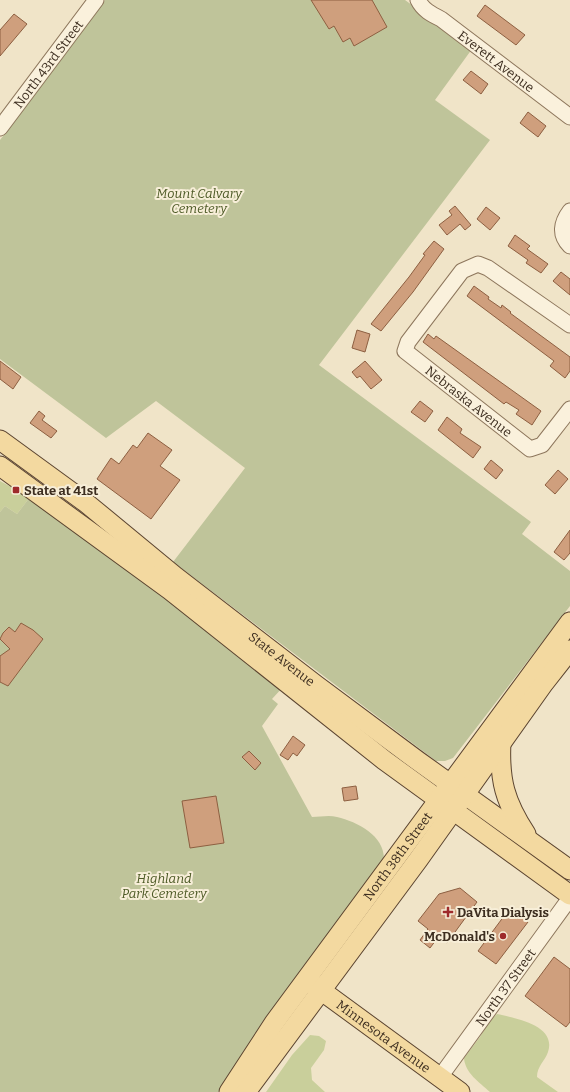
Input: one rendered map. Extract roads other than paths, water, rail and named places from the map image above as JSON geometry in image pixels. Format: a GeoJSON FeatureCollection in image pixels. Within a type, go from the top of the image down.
{"type":"FeatureCollection","features":[{"type":"Feature","properties":{"kind":"main road","name":"State Avenue"},"geometry":{"type":"LineString","coordinates":[[0,440],[85,502],[194,591],[316,685],[570,870]]}},
{"type":"Feature","properties":{"kind":"main road","name":"State Avenue"},"geometry":{"type":"LineString","coordinates":[[0,466],[170,590],[245,647],[384,760],[570,897]]}},
{"type":"Feature","properties":{"kind":"main road","name":"North 38th Street"},"geometry":{"type":"LineString","coordinates":[[246,1092],[314,985],[446,805],[570,622]]}},
{"type":"Feature","properties":{"kind":"main road","name":"North 38th Street"},"geometry":{"type":"LineString","coordinates":[[457,789],[501,742],[570,650]]}},
{"type":"Feature","properties":{"kind":"main road"},"geometry":{"type":"LineString","coordinates":[[501,742],[500,764],[504,791],[516,819],[531,842]]}},
{"type":"Feature","properties":{"kind":"main road","name":"North 38th Street"},"geometry":{"type":"LineString","coordinates":[[229,1092],[274,1023],[314,985]]}},
{"type":"Feature","properties":{"kind":"main road","name":"Minnesota Avenue"},"geometry":{"type":"LineString","coordinates":[[314,985],[460,1092]]}},
{"type":"Feature","properties":{"kind":"street","name":"North 43rd Street"},"geometry":{"type":"LineString","coordinates":[[0,128],[96,0]]}},
{"type":"Feature","properties":{"kind":"street","name":"Everett Avenue"},"geometry":{"type":"LineString","coordinates":[[420,3],[570,117]]}},
{"type":"Feature","properties":{"kind":"street"},"geometry":{"type":"LineString","coordinates":[[570,211],[562,224],[564,240],[570,246]]}},
{"type":"Feature","properties":{"kind":"street","name":"Nebraska Avenue"},"geometry":{"type":"LineString","coordinates":[[570,325],[488,268],[478,264],[462,271],[408,342],[405,351],[530,449],[535,448],[545,441],[570,409]]}},
{"type":"Feature","properties":{"kind":"street","name":"North 37 Street"},"geometry":{"type":"LineString","coordinates":[[440,1077],[570,897]]}},
{"type":"Feature","properties":{"kind":"place","name":"State at 41st"},"geometry":{"type":"Point","coordinates":[16,490]}},
{"type":"Feature","properties":{"kind":"place","name":"DaVita Dialysis"},"geometry":{"type":"Point","coordinates":[448,912]}},
{"type":"Feature","properties":{"kind":"place","name":"McDonald's"},"geometry":{"type":"Point","coordinates":[503,936]}},
{"type":"Feature","properties":{"kind":"park label","name":"Mount Calvary Cemetery"},"geometry":{"type":"Point","coordinates":[199,200]}},
{"type":"Feature","properties":{"kind":"park label","name":"Highland Park Cemetery"},"geometry":{"type":"Point","coordinates":[164,886]}}]}
